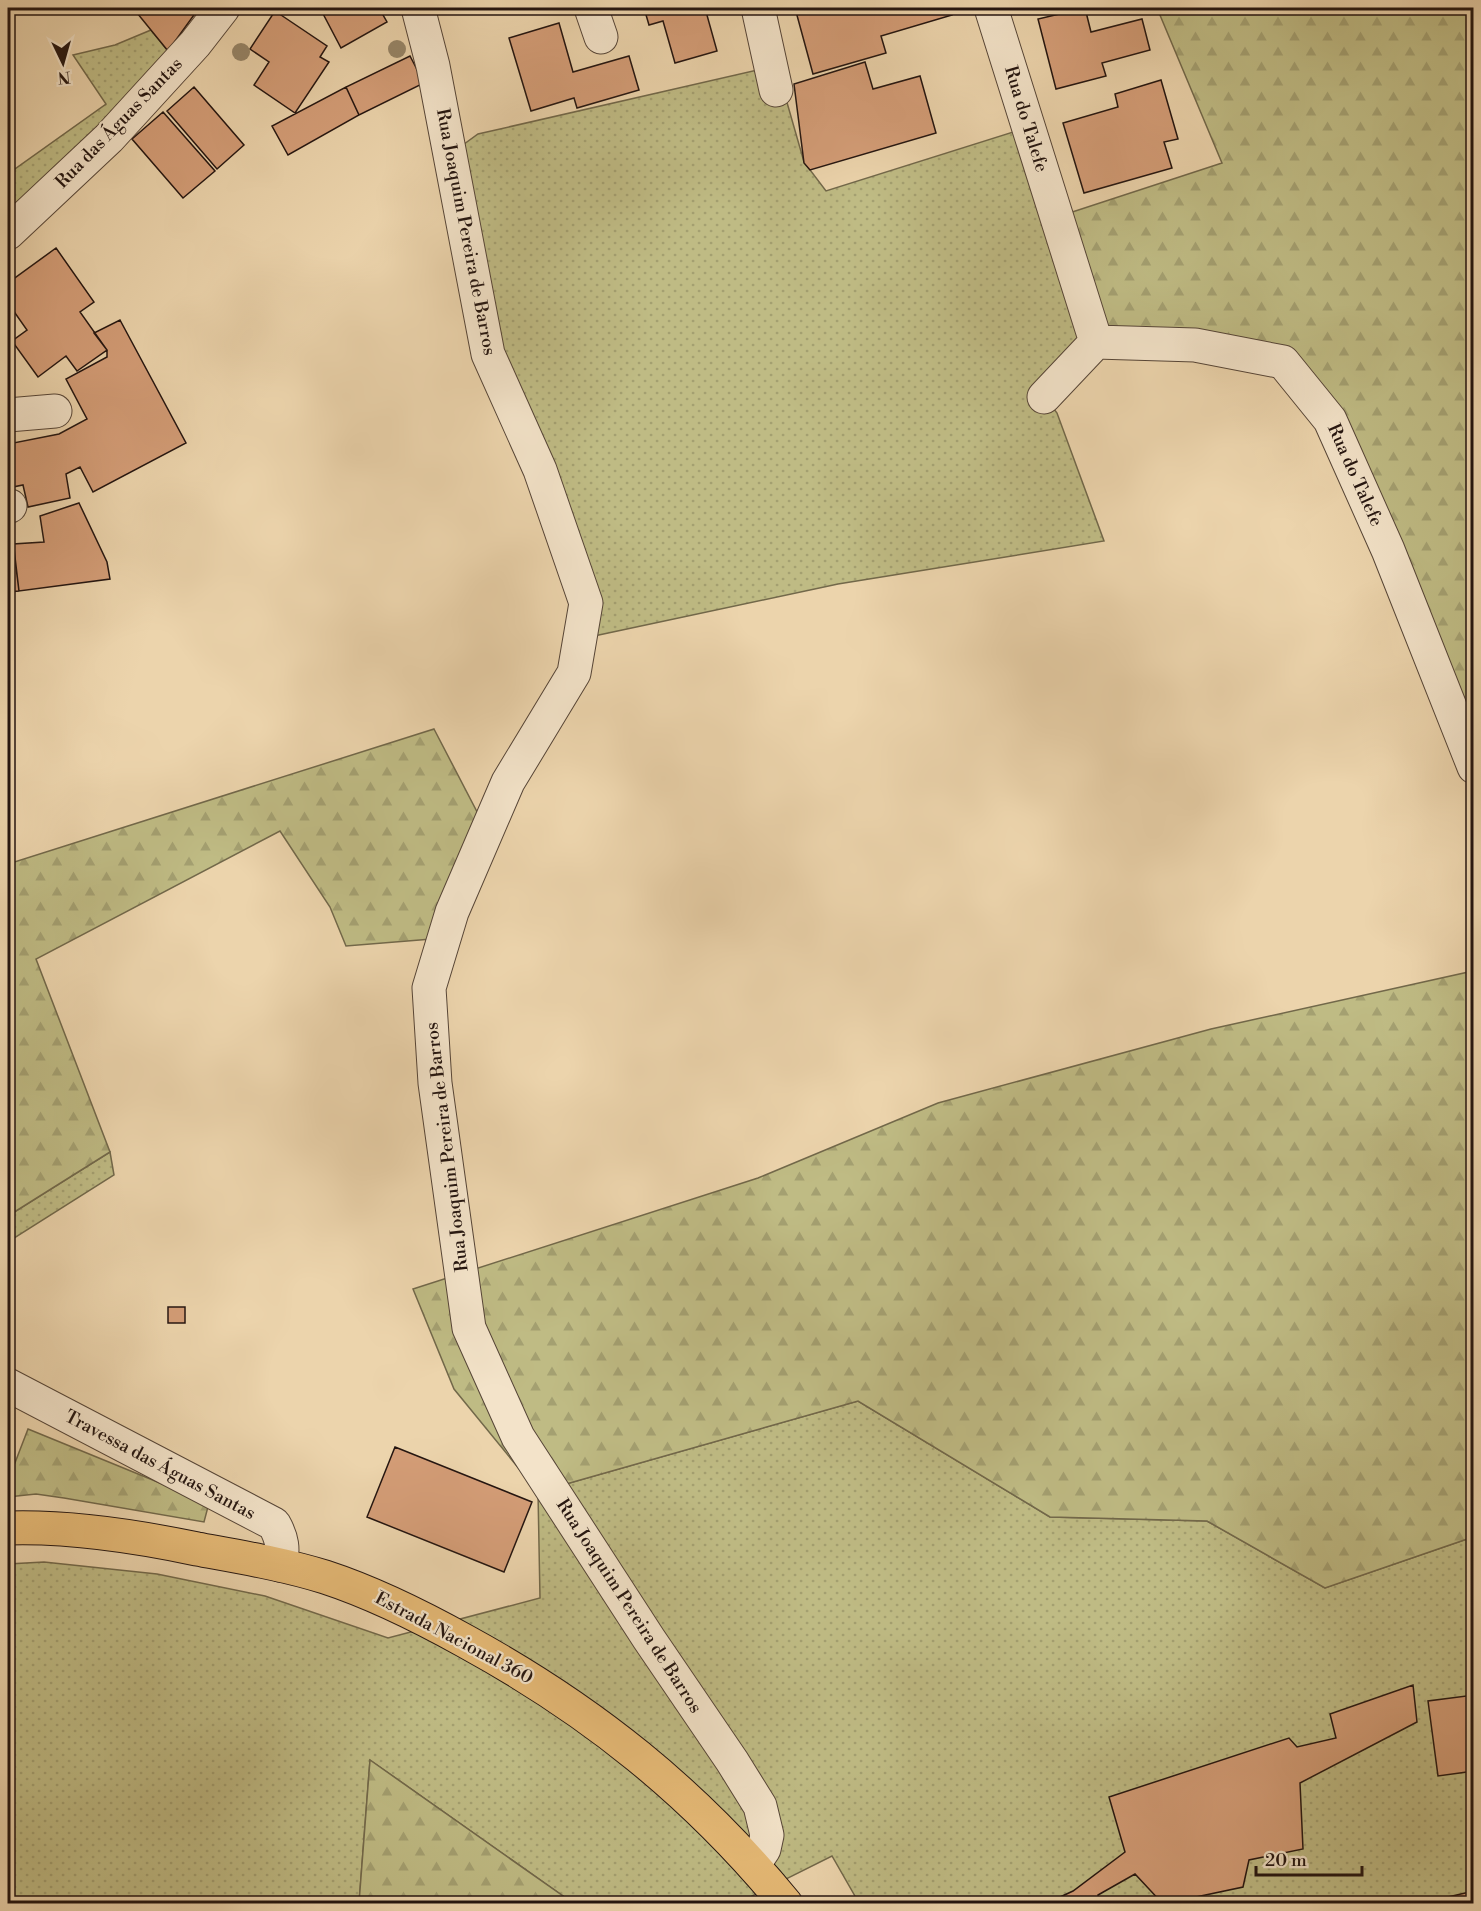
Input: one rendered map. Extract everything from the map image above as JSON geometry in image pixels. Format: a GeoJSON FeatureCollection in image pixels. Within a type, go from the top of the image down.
{"type":"FeatureCollection","features":[{"type":"Feature","properties":{"kind":"main road","name":"Estrada Nacional 360"},"geometry":{"type":"LineString","coordinates":[[8,1528],[73,1530],[121,1535],[280,1565],[376,1596],[433,1623],[540,1684],[596,1722],[644,1759],[701,1810],[754,1864],[786,1904]]}},
{"type":"Feature","properties":{"kind":"street","name":"Rua das Águas Santas"},"geometry":{"type":"LineString","coordinates":[[8,233],[109,138],[195,44],[223,8]]}},
{"type":"Feature","properties":{"kind":"street","name":"Rua Joaquim Pereira de Barros"},"geometry":{"type":"LineString","coordinates":[[418,8],[433,66],[488,354],[540,470],[586,603],[574,672],[508,782],[452,912],[429,988],[435,1083],[469,1328],[518,1437],[760,1806],[767,1835],[764,1849],[754,1864]]}},
{"type":"Feature","properties":{"kind":"street"},"geometry":{"type":"LineString","coordinates":[[758,8],[776,90]]}},
{"type":"Feature","properties":{"kind":"street","name":"Rua do Talefe"},"geometry":{"type":"LineString","coordinates":[[991,8],[1096,342],[1195,345],[1283,362],[1330,420],[1388,550],[1473,766]]}},
{"type":"Feature","properties":{"kind":"street"},"geometry":{"type":"LineString","coordinates":[[1044,396],[1096,342]]}},
{"type":"Feature","properties":{"kind":"street"},"geometry":{"type":"LineString","coordinates":[[8,416],[55,411]]}},
{"type":"Feature","properties":{"kind":"street","name":"Travessa das Águas Santas"},"geometry":{"type":"LineString","coordinates":[[8,1385],[274,1524],[282,1537],[280,1565]]}},
{"type":"Feature","properties":{"kind":"green space"},"geometry":{"type":"Polygon","coordinates":[[[1157,8],[1473,8],[1473,767],[1388,550],[1283,362],[1096,342],[1057,217],[1222,163],[1157,8]]]}},
{"type":"Feature","properties":{"kind":"green space"},"geometry":{"type":"Polygon","coordinates":[[[151,30],[178,63],[8,233],[8,174],[106,104],[73,55],[115,45],[151,30]]]}},
{"type":"Feature","properties":{"kind":"green space"},"geometry":{"type":"Polygon","coordinates":[[[771,67],[786,99],[804,162],[826,191],[1029,127],[1096,342],[1045,397],[1057,413],[1104,541],[838,584],[580,639],[586,603],[488,354],[449,155],[478,134],[771,67]]]}},
{"type":"Feature","properties":{"kind":"green space"},"geometry":{"type":"Polygon","coordinates":[[[434,729],[487,831],[444,938],[346,946],[330,907],[280,831],[36,959],[110,1152],[8,1216],[8,864],[434,729]]]}},
{"type":"Feature","properties":{"kind":"green space"},"geometry":{"type":"Polygon","coordinates":[[[1473,971],[1473,1537],[1325,1588],[1207,1521],[1050,1517],[858,1401],[538,1492],[454,1389],[413,1289],[758,1178],[938,1103],[1211,1029],[1473,971]]]}},
{"type":"Feature","properties":{"kind":"green space"},"geometry":{"type":"Polygon","coordinates":[[[110,1152],[114,1175],[8,1242],[8,1216],[110,1152]]]}},
{"type":"Feature","properties":{"kind":"green space"},"geometry":{"type":"Polygon","coordinates":[[[858,1401],[1050,1517],[1207,1521],[1325,1588],[1473,1537],[1473,1903],[859,1903],[832,1856],[738,1903],[573,1903],[370,1760],[359,1903],[8,1904],[8,1564],[44,1562],[157,1574],[265,1596],[388,1638],[540,1598],[538,1492],[858,1401]]]}},
{"type":"Feature","properties":{"kind":"green space"},"geometry":{"type":"Polygon","coordinates":[[[28,1429],[209,1503],[204,1522],[36,1494],[8,1497],[8,1481],[28,1429]]]}},
{"type":"Feature","properties":{"kind":"green space"},"geometry":{"type":"Polygon","coordinates":[[[370,1760],[573,1903],[359,1903],[370,1760]]]}},
{"type":"Feature","properties":{"kind":"building"},"geometry":{"type":"Polygon","coordinates":[[[133,8],[199,8],[168,51],[133,8]]]}},
{"type":"Feature","properties":{"kind":"building"},"geometry":{"type":"Polygon","coordinates":[[[320,8],[379,8],[387,22],[341,48],[320,8]]]}},
{"type":"Feature","properties":{"kind":"building"},"geometry":{"type":"Polygon","coordinates":[[[644,8],[705,8],[717,51],[675,63],[663,21],[649,25],[644,8]]]}},
{"type":"Feature","properties":{"kind":"building"},"geometry":{"type":"Polygon","coordinates":[[[795,8],[950,8],[952,15],[881,36],[886,53],[813,74],[795,8]]]}},
{"type":"Feature","properties":{"kind":"building"},"geometry":{"type":"Polygon","coordinates":[[[1085,8],[1091,32],[1142,19],[1150,50],[1102,63],[1106,76],[1056,89],[1038,19],[1085,8]]]}},
{"type":"Feature","properties":{"kind":"building"},"geometry":{"type":"Polygon","coordinates":[[[275,11],[327,46],[320,57],[329,62],[295,113],[254,85],[269,62],[250,49],[275,11]]]}},
{"type":"Feature","properties":{"kind":"building"},"geometry":{"type":"Polygon","coordinates":[[[559,23],[573,72],[629,56],[639,90],[577,108],[574,98],[531,111],[509,38],[559,23]]]}},
{"type":"Feature","properties":{"kind":"building"},"geometry":{"type":"Polygon","coordinates":[[[410,56],[424,83],[359,115],[346,87],[410,56]]]}},
{"type":"Feature","properties":{"kind":"building"},"geometry":{"type":"Polygon","coordinates":[[[865,62],[873,89],[920,76],[936,133],[810,170],[804,163],[794,84],[865,62]]]}},
{"type":"Feature","properties":{"kind":"building"},"geometry":{"type":"Polygon","coordinates":[[[1161,80],[1178,139],[1164,142],[1172,168],[1084,193],[1063,123],[1118,107],[1115,94],[1161,80]]]}},
{"type":"Feature","properties":{"kind":"building"},"geometry":{"type":"Polygon","coordinates":[[[194,87],[244,145],[217,169],[167,111],[194,87]]]}},
{"type":"Feature","properties":{"kind":"building"},"geometry":{"type":"Polygon","coordinates":[[[346,87],[359,115],[288,155],[272,126],[346,87]]]}},
{"type":"Feature","properties":{"kind":"building"},"geometry":{"type":"Polygon","coordinates":[[[163,112],[215,171],[183,198],[132,139],[163,112]]]}},
{"type":"Feature","properties":{"kind":"building"},"geometry":{"type":"Polygon","coordinates":[[[56,248],[94,302],[80,312],[107,350],[77,371],[66,356],[38,377],[12,341],[27,330],[8,303],[8,283],[56,248]]]}},
{"type":"Feature","properties":{"kind":"building"},"geometry":{"type":"Polygon","coordinates":[[[120,320],[186,443],[93,492],[80,467],[66,474],[70,498],[28,507],[23,485],[8,488],[8,444],[59,434],[87,419],[66,379],[107,357],[107,350],[94,333],[120,320]]]}},
{"type":"Feature","properties":{"kind":"building"},"geometry":{"type":"Polygon","coordinates":[[[79,503],[107,562],[110,579],[19,591],[13,544],[44,542],[40,516],[79,503]]]}},
{"type":"Feature","properties":{"kind":"building"},"geometry":{"type":"Polygon","coordinates":[[[8,523],[11,523],[19,591],[8,592],[8,523]]]}},
{"type":"Feature","properties":{"kind":"building"},"geometry":{"type":"Polygon","coordinates":[[[168,1307],[185,1307],[185,1323],[168,1323],[168,1307]]]}},
{"type":"Feature","properties":{"kind":"building"},"geometry":{"type":"Polygon","coordinates":[[[395,1447],[532,1502],[504,1572],[367,1517],[395,1447]]]}},
{"type":"Feature","properties":{"kind":"building"},"geometry":{"type":"Polygon","coordinates":[[[1413,1685],[1417,1722],[1300,1783],[1303,1849],[1249,1860],[1243,1887],[1163,1904],[1135,1874],[1098,1895],[1099,1904],[1045,1904],[1073,1891],[1125,1852],[1109,1797],[1289,1738],[1297,1747],[1336,1738],[1330,1714],[1413,1685]]]}},
{"type":"Feature","properties":{"kind":"building"},"geometry":{"type":"Polygon","coordinates":[[[1474,1695],[1474,1771],[1438,1776],[1428,1701],[1474,1695]]]}},
{"type":"Feature","properties":{"kind":"building"},"geometry":{"type":"Polygon","coordinates":[[[1474,1891],[1474,1904],[1440,1904],[1439,1899],[1474,1891]]]}}]}
